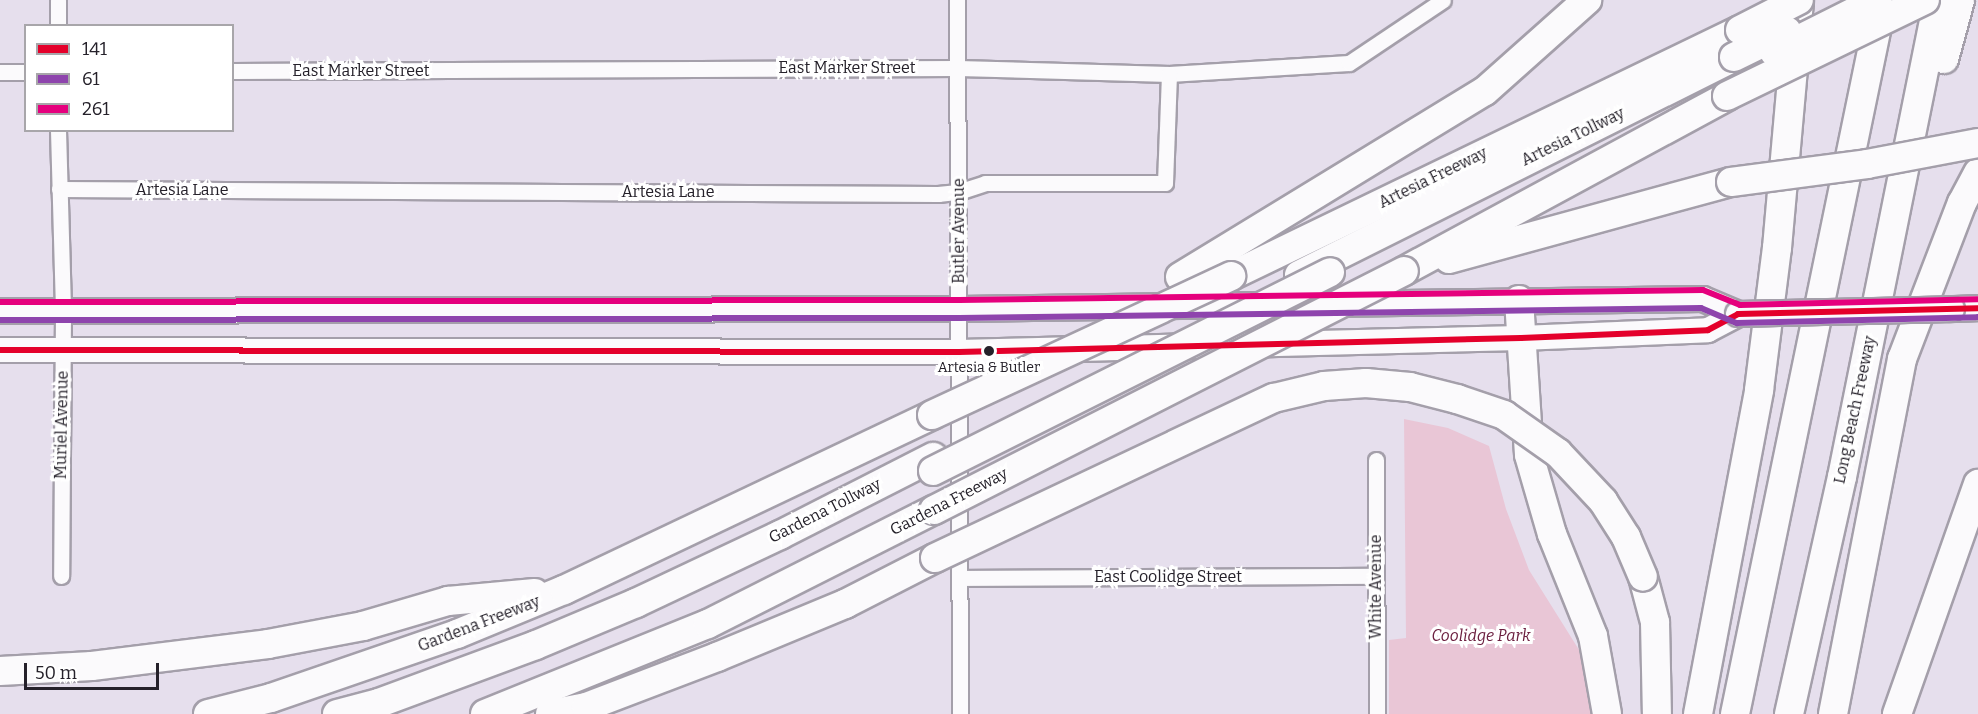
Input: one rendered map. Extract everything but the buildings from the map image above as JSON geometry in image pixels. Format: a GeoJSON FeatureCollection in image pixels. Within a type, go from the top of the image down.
{"type":"FeatureCollection","features":[{"type":"Feature","properties":{"kind":"highway"},"geometry":{"type":"LineString","coordinates":[[1065,351],[1180,277],[1485,91],[1587,0]]}},
{"type":"Feature","properties":{"kind":"highway"},"geometry":{"type":"LineString","coordinates":[[1698,714],[1759,390],[1777,248],[1799,0]]}},
{"type":"Feature","properties":{"kind":"highway","name":"Artesia Freeway"},"geometry":{"type":"LineString","coordinates":[[1065,351],[1231,276],[1799,0]]}},
{"type":"Feature","properties":{"kind":"highway","name":"Artesia Tollway"},"geometry":{"type":"LineString","coordinates":[[1299,275],[1730,76],[1848,0]]}},
{"type":"Feature","properties":{"kind":"highway","name":"Artesia Tollway"},"geometry":{"type":"LineString","coordinates":[[1330,272],[1730,76],[1878,0]]}},
{"type":"Feature","properties":{"kind":"highway"},"geometry":{"type":"LineString","coordinates":[[1735,714],[1883,0]]}},
{"type":"Feature","properties":{"kind":"highway"},"geometry":{"type":"LineString","coordinates":[[1404,271],[1730,76],[1925,0]]}},
{"type":"Feature","properties":{"kind":"highway","name":"Long Beach Freeway"},"geometry":{"type":"LineString","coordinates":[[1789,714],[1842,477],[1938,0]]}},
{"type":"Feature","properties":{"kind":"highway"},"geometry":{"type":"LineString","coordinates":[[1842,477],[1859,434],[1909,193],[1960,0]]}},
{"type":"Feature","properties":{"kind":"highway"},"geometry":{"type":"LineString","coordinates":[[1404,271],[1731,182],[1867,164],[1978,143]]}},
{"type":"Feature","properties":{"kind":"highway"},"geometry":{"type":"LineString","coordinates":[[1867,164],[1978,161]]}},
{"type":"Feature","properties":{"kind":"highway"},"geometry":{"type":"LineString","coordinates":[[1833,714],[1902,359],[1962,203],[1978,173]]}},
{"type":"Feature","properties":{"kind":"highway","name":"Gardena Freeway"},"geometry":{"type":"LineString","coordinates":[[485,714],[708,624],[1404,271]]}},
{"type":"Feature","properties":{"kind":"highway","name":"Gardena Tollway"},"geometry":{"type":"LineString","coordinates":[[337,714],[379,703],[525,649],[636,603],[933,464],[1330,272]]}},
{"type":"Feature","properties":{"kind":"highway","name":"Gardena Tollway"},"geometry":{"type":"LineString","coordinates":[[377,714],[441,695],[663,609],[933,464],[1299,275]]}},
{"type":"Feature","properties":{"kind":"highway"},"geometry":{"type":"LineString","coordinates":[[1519,300],[1529,455],[1552,534],[1593,636],[1606,714]]}},
{"type":"Feature","properties":{"kind":"highway","name":"Gardena Freeway"},"geometry":{"type":"LineString","coordinates":[[208,714],[271,698],[458,634],[564,590],[1065,351]]}},
{"type":"Feature","properties":{"kind":"highway"},"geometry":{"type":"LineString","coordinates":[[550,714],[586,707],[717,657],[845,604],[935,558],[1274,398],[1324,386],[1366,383],[1410,387],[1504,415],[1558,453],[1603,501],[1626,537],[1643,577],[1655,622],[1657,714]]}},
{"type":"Feature","properties":{"kind":"highway"},"geometry":{"type":"LineString","coordinates":[[1897,714],[1978,484]]}},
{"type":"Feature","properties":{"kind":"highway"},"geometry":{"type":"LineString","coordinates":[[0,671],[92,666],[268,644],[363,626],[448,601],[564,590]]}},
{"type":"Feature","properties":{"kind":"main road"},"geometry":{"type":"LineString","coordinates":[[0,311],[63,313],[959,309],[1703,298],[1738,314],[1978,308]]}},
{"type":"Feature","properties":{"kind":"main road"},"geometry":{"type":"LineString","coordinates":[[0,350],[959,352],[1521,338],[1708,330],[1738,314]]}},
{"type":"Feature","properties":{"kind":"street"},"geometry":{"type":"LineString","coordinates":[[58,0],[58,24]]}},
{"type":"Feature","properties":{"kind":"street","name":"Butler Avenue"},"geometry":{"type":"LineString","coordinates":[[957,0],[960,714]]}},
{"type":"Feature","properties":{"kind":"street","name":"East Marker Street"},"geometry":{"type":"LineString","coordinates":[[234,71],[958,68],[1169,74],[1349,63],[1443,0]]}},
{"type":"Feature","properties":{"kind":"street"},"geometry":{"type":"LineString","coordinates":[[0,72],[24,72]]}},
{"type":"Feature","properties":{"kind":"street","name":"Artesia Lane"},"geometry":{"type":"LineString","coordinates":[[59,189],[938,194],[958,192],[985,183],[1166,183],[1169,74]]}},
{"type":"Feature","properties":{"kind":"street","name":"Muriel Avenue"},"geometry":{"type":"LineString","coordinates":[[58,132],[63,313],[61,576]]}},
{"type":"Feature","properties":{"kind":"street","name":"White Avenue"},"geometry":{"type":"LineString","coordinates":[[1376,460],[1377,714]]}},
{"type":"Feature","properties":{"kind":"street","name":"East Coolidge Street"},"geometry":{"type":"LineString","coordinates":[[960,578],[1376,576]]}},
{"type":"Feature","properties":{"kind":"green space","name":"Coolidge Park"},"geometry":{"type":"Polygon","coordinates":[[[1404,419],[1448,428],[1489,446],[1506,509],[1529,570],[1591,669],[1601,714],[1389,714],[1389,640],[1406,638],[1404,419]]]}},
{"type":"Feature","properties":{"kind":"transit line","name":"261"},"geometry":{"type":"LineString","coordinates":[[0,302],[959,300],[1703,290],[1740,305],[1978,299]]}},
{"type":"Feature","properties":{"kind":"transit line","name":"61"},"geometry":{"type":"LineString","coordinates":[[0,320],[959,318],[1701,308],[1737,323],[1978,317]]}},
{"type":"Feature","properties":{"kind":"transit line","name":"141"},"geometry":{"type":"LineString","coordinates":[[0,350],[959,352],[1521,338],[1708,330],[1738,314],[1978,308]]}},
{"type":"Feature","properties":{"kind":"place","name":"Artesia & Butler"},"geometry":{"type":"Point","coordinates":[989,351]}}]}
